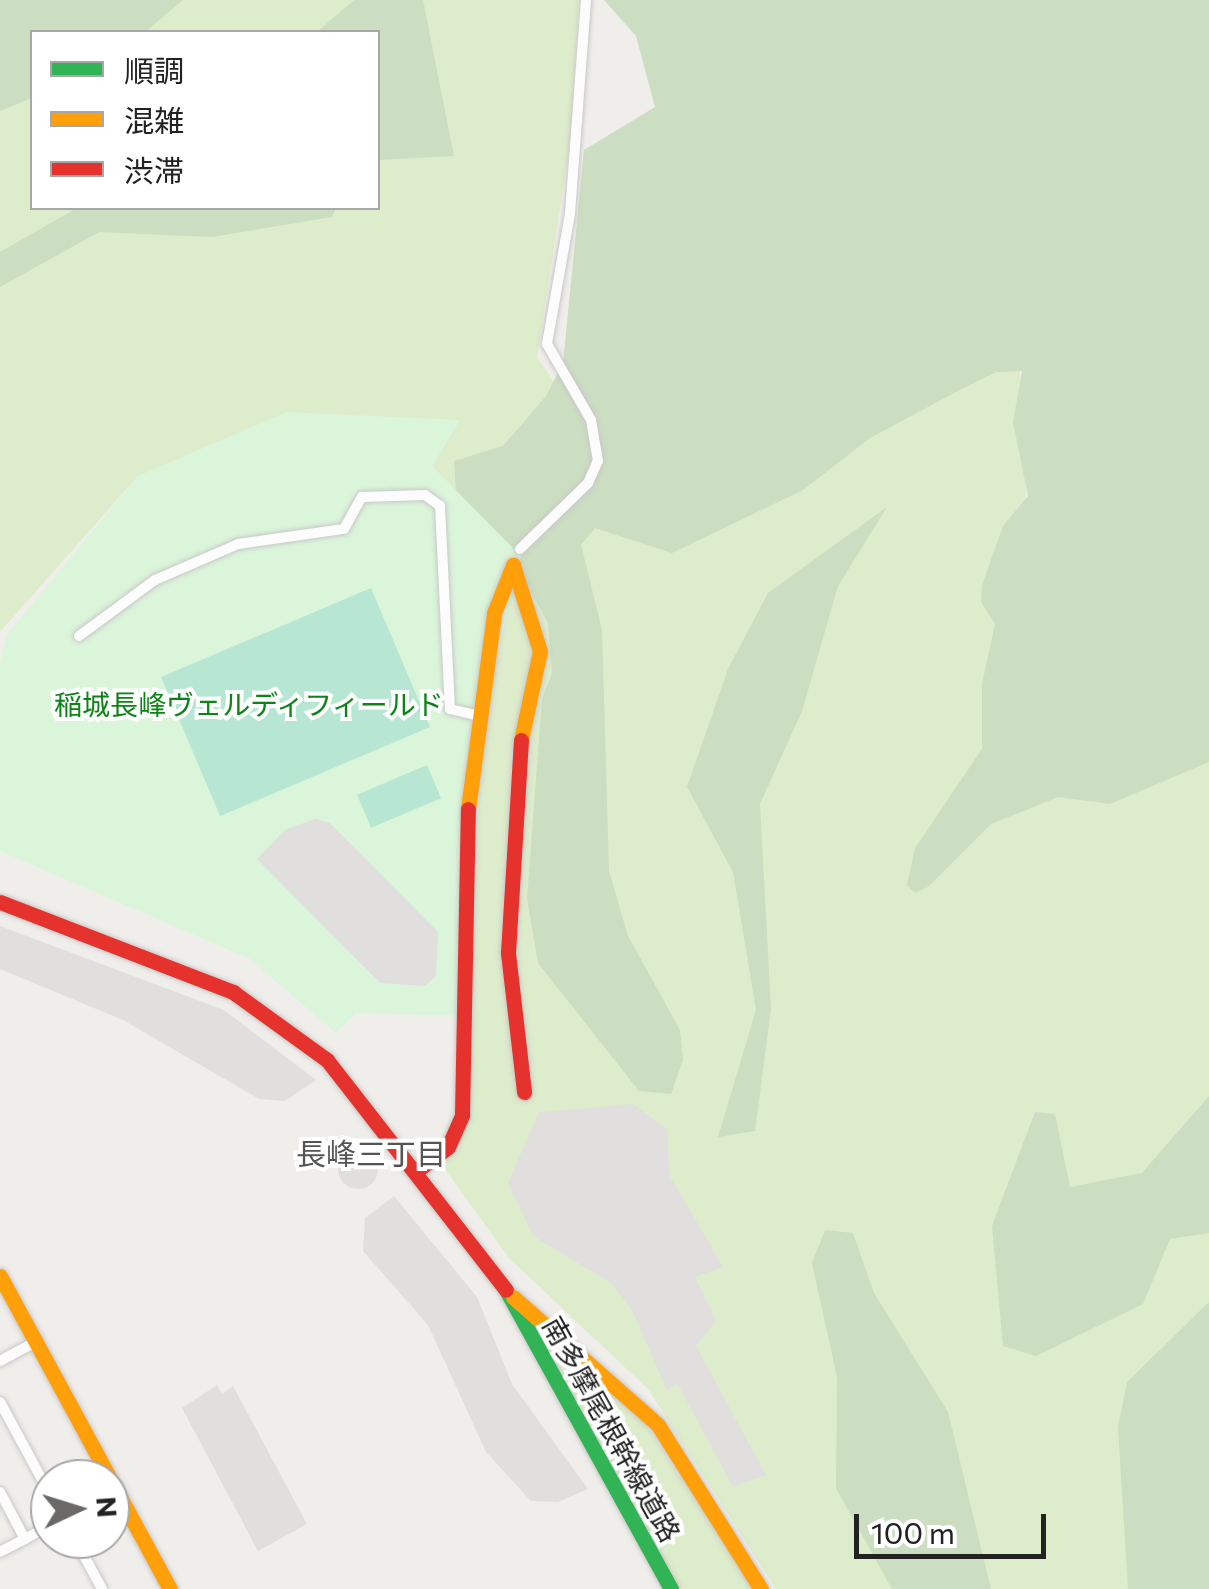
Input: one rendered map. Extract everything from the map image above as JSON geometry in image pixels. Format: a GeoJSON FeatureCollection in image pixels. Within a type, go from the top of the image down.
{"type":"FeatureCollection","features":[{"type":"Feature","properties":{"kind":"street"},"geometry":{"type":"LineString","coordinates":[[520,550],[588,482],[598,461],[592,420],[546,344],[570,213],[586,0]]}},
{"type":"Feature","properties":{"kind":"street"},"geometry":{"type":"LineString","coordinates":[[79,636],[156,580],[238,544],[344,529],[362,497],[425,495],[440,506],[450,709],[476,714]]}},
{"type":"Feature","properties":{"kind":"street"},"geometry":{"type":"LineString","coordinates":[[416,1172],[448,1146],[462,1114],[462,865],[476,714],[494,613],[512,566],[540,651],[518,761],[508,953],[524,1092]]}},
{"type":"Feature","properties":{"kind":"street","name":"南多摩尾根幹線道路"},"geometry":{"type":"LineString","coordinates":[[0,902],[211,982],[276,1018],[338,1072],[509,1294],[672,1589]]}},
{"type":"Feature","properties":{"kind":"street"},"geometry":{"type":"LineString","coordinates":[[0,1276],[170,1589]]}},
{"type":"Feature","properties":{"kind":"street","name":"南多摩尾根幹線道路"},"geometry":{"type":"LineString","coordinates":[[509,1294],[649,1415],[761,1589]]}},
{"type":"Feature","properties":{"kind":"street"},"geometry":{"type":"LineString","coordinates":[[0,1361],[37,1341]]}},
{"type":"Feature","properties":{"kind":"street"},"geometry":{"type":"LineString","coordinates":[[0,1402],[31,1459]]}},
{"type":"Feature","properties":{"kind":"street"},"geometry":{"type":"LineString","coordinates":[[0,1492],[25,1539]]}},
{"type":"Feature","properties":{"kind":"street"},"geometry":{"type":"LineString","coordinates":[[0,1552],[30,1536]]}},
{"type":"Feature","properties":{"kind":"street"},"geometry":{"type":"LineString","coordinates":[[85,1559],[102,1589]]}},
{"type":"Feature","properties":{"kind":"green space"},"geometry":{"type":"Polygon","coordinates":[[[0,0],[579,0],[570,144],[537,357],[572,408],[1019,352],[1026,499],[985,750],[1209,680],[1209,1589],[776,1589],[648,1389],[509,1258],[439,1161],[459,1141],[468,1111],[481,727],[432,466],[459,421],[138,476],[0,632],[0,0]]]}},
{"type":"Feature","properties":{"kind":"green space"},"geometry":{"type":"Polygon","coordinates":[[[0,0],[183,0],[147,30],[30,30],[30,99],[0,111],[0,0]]]}},
{"type":"Feature","properties":{"kind":"green space"},"geometry":{"type":"Polygon","coordinates":[[[354,0],[423,0],[454,156],[380,160],[380,30],[319,30],[354,0]]]}},
{"type":"Feature","properties":{"kind":"green space"},"geometry":{"type":"Polygon","coordinates":[[[604,0],[1209,0],[1209,762],[1110,804],[1058,797],[991,824],[928,887],[915,893],[907,885],[915,848],[982,749],[982,684],[995,624],[981,602],[982,585],[1003,526],[1028,496],[1013,422],[1022,371],[996,372],[954,393],[870,438],[803,490],[672,553],[595,528],[581,545],[602,630],[609,871],[628,936],[680,1030],[683,1060],[671,1094],[639,1091],[538,963],[527,899],[542,699],[552,673],[548,623],[532,594],[474,573],[460,556],[454,461],[503,446],[546,396],[563,363],[584,150],[655,107],[636,36],[604,0]]]}},
{"type":"Feature","properties":{"kind":"green space"},"geometry":{"type":"Polygon","coordinates":[[[74,210],[335,210],[332,217],[212,237],[99,232],[0,287],[0,252],[74,210]]]}},
{"type":"Feature","properties":{"kind":"green space","name":"稲城長峰ヴェルディフィールド"},"geometry":{"type":"Polygon","coordinates":[[[287,412],[460,420],[432,466],[521,556],[481,727],[471,1016],[356,1013],[336,1033],[250,959],[0,851],[0,662],[8,633],[138,476],[287,412]]]}},
{"type":"Feature","properties":{"kind":"green space"},"geometry":{"type":"Polygon","coordinates":[[[887,507],[838,586],[802,711],[760,804],[771,1009],[755,1131],[718,1137],[756,1010],[733,872],[687,787],[728,669],[768,593],[887,507]]]}},
{"type":"Feature","properties":{"kind":"green space"},"geometry":{"type":"Polygon","coordinates":[[[371,588],[430,727],[220,816],[161,677],[371,588]]]}},
{"type":"Feature","properties":{"kind":"green space"},"geometry":{"type":"Polygon","coordinates":[[[427,765],[441,798],[371,828],[357,795],[427,765]]]}},
{"type":"Feature","properties":{"kind":"green space"},"geometry":{"type":"Polygon","coordinates":[[[1209,1096],[1209,1233],[1170,1239],[1143,1304],[1036,1356],[1003,1346],[992,1226],[1035,1112],[1055,1114],[1070,1187],[1142,1173],[1209,1096]]]}},
{"type":"Feature","properties":{"kind":"green space"},"geometry":{"type":"Polygon","coordinates":[[[825,1230],[853,1233],[874,1293],[948,1412],[991,1589],[892,1589],[836,1488],[837,1377],[812,1263],[825,1230]]]}},
{"type":"Feature","properties":{"kind":"green space"},"geometry":{"type":"Polygon","coordinates":[[[1209,1302],[1209,1589],[1128,1589],[1118,1427],[1127,1382],[1209,1302]]]}},
{"type":"Feature","properties":{"kind":"green space"},"geometry":{"type":"Polygon","coordinates":[[[545,1327],[641,1416],[754,1589],[680,1589],[535,1333],[545,1327]]]}},
{"type":"Feature","properties":{"kind":"shaded area"},"geometry":{"type":"Polygon","coordinates":[[[315,819],[330,823],[438,932],[436,976],[425,986],[380,983],[257,859],[285,830],[315,819]]]}},
{"type":"Feature","properties":{"kind":"shaded area"},"geometry":{"type":"Polygon","coordinates":[[[0,926],[224,1010],[316,1080],[285,1101],[259,1099],[123,1020],[0,969],[0,926]]]}},
{"type":"Feature","properties":{"kind":"shaded area"},"geometry":{"type":"Polygon","coordinates":[[[633,1104],[667,1129],[670,1176],[723,1267],[695,1277],[716,1321],[696,1346],[766,1475],[733,1487],[677,1383],[667,1391],[633,1312],[611,1283],[533,1236],[508,1183],[539,1112],[633,1104]]]}},
{"type":"Feature","properties":{"kind":"shaded area"},"geometry":{"type":"Polygon","coordinates":[[[358,1149],[372,1155],[378,1169],[372,1183],[358,1189],[344,1183],[338,1169],[344,1155],[358,1149]]]}},
{"type":"Feature","properties":{"kind":"shaded area"},"geometry":{"type":"Polygon","coordinates":[[[394,1196],[477,1297],[512,1384],[588,1489],[558,1502],[531,1501],[486,1452],[428,1325],[363,1251],[365,1218],[394,1196]]]}},
{"type":"Feature","properties":{"kind":"shaded area"},"geometry":{"type":"Polygon","coordinates":[[[217,1385],[222,1394],[233,1386],[307,1524],[258,1551],[182,1408],[217,1385]]]}},
{"type":"Feature","properties":{"kind":"traffic: fast"},"geometry":{"type":"LineString","coordinates":[[506,1290],[671,1589]]}},
{"type":"Feature","properties":{"kind":"traffic: slow"},"geometry":{"type":"LineString","coordinates":[[468,809],[494,613],[513,565],[540,651],[521,740]]}},
{"type":"Feature","properties":{"kind":"traffic: slow"},"geometry":{"type":"LineString","coordinates":[[0,1276],[170,1589]]}},
{"type":"Feature","properties":{"kind":"traffic: slow"},"geometry":{"type":"LineString","coordinates":[[513,1297],[658,1425],[761,1589]]}},
{"type":"Feature","properties":{"kind":"traffic: jam"},"geometry":{"type":"LineString","coordinates":[[521,740],[508,953],[524,1092]]}},
{"type":"Feature","properties":{"kind":"traffic: jam"},"geometry":{"type":"LineString","coordinates":[[415,1172],[448,1147],[462,1115],[468,809]]}},
{"type":"Feature","properties":{"kind":"traffic: jam"},"geometry":{"type":"LineString","coordinates":[[0,902],[233,992],[327,1060],[506,1290]]}},
{"type":"Feature","properties":{"kind":"district","name":"長峰三丁目"},"geometry":{"type":"Point","coordinates":[371,1153]}}]}
